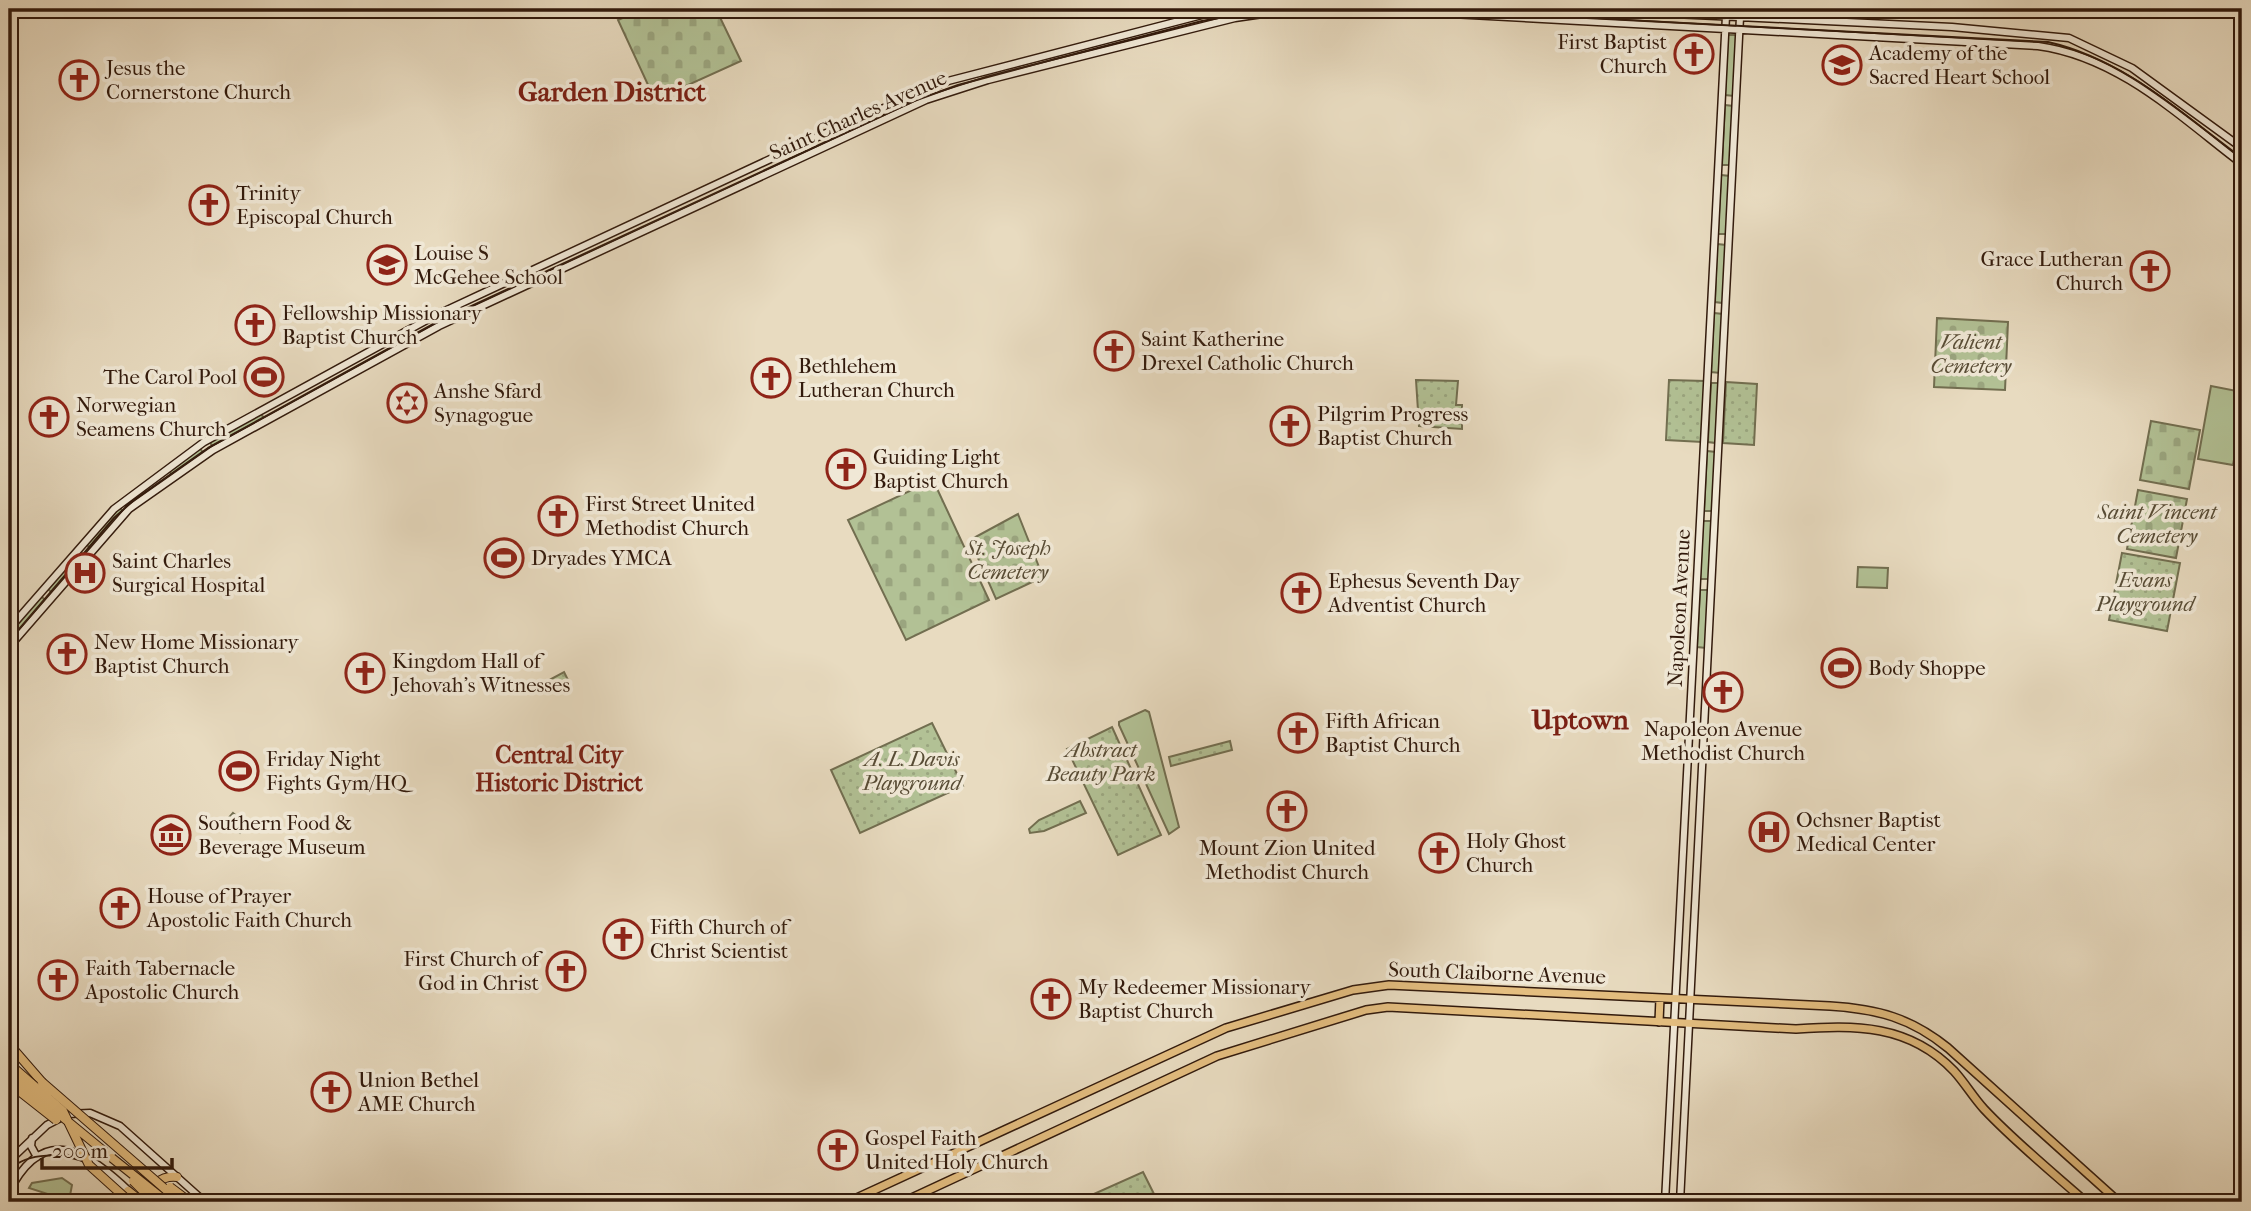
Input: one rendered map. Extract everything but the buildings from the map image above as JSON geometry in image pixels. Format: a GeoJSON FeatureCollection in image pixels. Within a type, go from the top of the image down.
{"type":"FeatureCollection","features":[{"type":"Feature","properties":{"kind":"highway"},"geometry":{"type":"LineString","coordinates":[[9,1044],[42,1082]]}},
{"type":"Feature","properties":{"kind":"highway"},"geometry":{"type":"LineString","coordinates":[[9,1053],[180,1202]]}},
{"type":"Feature","properties":{"kind":"highway"},"geometry":{"type":"LineString","coordinates":[[10,1068],[167,1202]]}},
{"type":"Feature","properties":{"kind":"highway"},"geometry":{"type":"LineString","coordinates":[[10,1068],[63,1111],[89,1165],[130,1202]]}},
{"type":"Feature","properties":{"kind":"highway"},"geometry":{"type":"LineString","coordinates":[[9,1083],[68,1129],[109,1155],[154,1202]]}},
{"type":"Feature","properties":{"kind":"highway"},"geometry":{"type":"LineString","coordinates":[[138,1163],[190,1202]]}},
{"type":"Feature","properties":{"kind":"highway"},"geometry":{"type":"LineString","coordinates":[[128,1191],[142,1202],[159,1181],[167,1177],[177,1177]]}},
{"type":"Feature","properties":{"kind":"main road","name":"Saint Charles Avenue"},"geometry":{"type":"LineString","coordinates":[[9,629],[123,500],[204,442],[479,295],[925,89],[1053,52],[1224,9]]}},
{"type":"Feature","properties":{"kind":"main road","name":"Saint Charles Avenue"},"geometry":{"type":"LineString","coordinates":[[9,647],[129,509],[203,457],[393,351],[484,305],[926,100],[984,81],[1149,39],[1268,13],[1329,9],[2022,45],[2061,50],[2096,61],[2126,78],[2242,164]]}},
{"type":"Feature","properties":{"kind":"main road"},"geometry":{"type":"LineString","coordinates":[[1567,9],[2011,31],[2069,38],[2132,68],[2242,148]]}},
{"type":"Feature","properties":{"kind":"main road"},"geometry":{"type":"LineString","coordinates":[[1676,27],[1677,14]]}},
{"type":"Feature","properties":{"kind":"main road","name":"Napoleon Avenue"},"geometry":{"type":"LineString","coordinates":[[1665,1202],[1726,16]]}},
{"type":"Feature","properties":{"kind":"main road","name":"Napoleon Avenue"},"geometry":{"type":"LineString","coordinates":[[1680,1202],[1740,17]]}},
{"type":"Feature","properties":{"kind":"main road"},"geometry":{"type":"LineString","coordinates":[[387,342],[393,351]]}},
{"type":"Feature","properties":{"kind":"main road"},"geometry":{"type":"LineString","coordinates":[[286,396],[292,406]]}},
{"type":"Feature","properties":{"kind":"main road","name":"South Claiborne Avenue"},"geometry":{"type":"LineString","coordinates":[[848,1202],[1226,1028],[1353,990],[1398,985],[1882,1011],[1909,1021],[1948,1048],[2119,1202]]}},
{"type":"Feature","properties":{"kind":"main road"},"geometry":{"type":"LineString","coordinates":[[1659,1022],[1660,998]]}},
{"type":"Feature","properties":{"kind":"main road","name":"South Claiborne Avenue"},"geometry":{"type":"LineString","coordinates":[[903,1202],[1217,1056],[1366,1010],[1388,1007],[1796,1029],[1853,1026],[1902,1037],[1937,1055],[1954,1071],[1985,1110],[2086,1202]]}},
{"type":"Feature","properties":{"kind":"main road"},"geometry":{"type":"LineString","coordinates":[[9,1161],[32,1136],[68,1114],[90,1113],[114,1122],[205,1202]]}},
{"type":"Feature","properties":{"kind":"main road"},"geometry":{"type":"LineString","coordinates":[[32,1136],[31,1146],[37,1157]]}},
{"type":"Feature","properties":{"kind":"main road"},"geometry":{"type":"LineString","coordinates":[[9,1192],[24,1166],[37,1157],[61,1148],[89,1157],[128,1191]]}},
{"type":"Feature","properties":{"kind":"main road"},"geometry":{"type":"LineString","coordinates":[[9,1170],[17,1175]]}},
{"type":"Feature","properties":{"kind":"green space"},"geometry":{"type":"Polygon","coordinates":[[[643,9],[716,9],[741,61],[655,100],[618,20],[643,9]]]}},
{"type":"Feature","properties":{"kind":"green space"},"geometry":{"type":"Polygon","coordinates":[[[1728,35],[1737,35],[1734,96],[1725,95],[1728,35]]]}},
{"type":"Feature","properties":{"kind":"green space"},"geometry":{"type":"Polygon","coordinates":[[[1725,105],[1733,106],[1730,165],[1722,165],[1725,105]]]}},
{"type":"Feature","properties":{"kind":"green space"},"geometry":{"type":"Polygon","coordinates":[[[1721,175],[1730,176],[1727,234],[1718,234],[1721,175]]]}},
{"type":"Feature","properties":{"kind":"green space"},"geometry":{"type":"Polygon","coordinates":[[[1717,244],[1726,245],[1723,303],[1715,302],[1717,244]]]}},
{"type":"Feature","properties":{"kind":"green space"},"geometry":{"type":"Polygon","coordinates":[[[1714,313],[1723,314],[1720,373],[1711,372],[1714,313]]]}},
{"type":"Feature","properties":{"kind":"green space","name":"Valient Cemetery"},"geometry":{"type":"Polygon","coordinates":[[[1937,318],[2008,322],[2005,390],[1934,387],[1937,318]]]}},
{"type":"Feature","properties":{"kind":"green space"},"geometry":{"type":"Polygon","coordinates":[[[1416,380],[1458,381],[1456,405],[1462,405],[1462,429],[1419,426],[1416,380]]]}},
{"type":"Feature","properties":{"kind":"green space"},"geometry":{"type":"Polygon","coordinates":[[[1669,380],[1705,381],[1702,442],[1666,440],[1669,380]]]}},
{"type":"Feature","properties":{"kind":"green space"},"geometry":{"type":"Polygon","coordinates":[[[1726,382],[1757,384],[1754,445],[1723,443],[1726,382]]]}},
{"type":"Feature","properties":{"kind":"green space"},"geometry":{"type":"Polygon","coordinates":[[[1711,383],[1719,383],[1716,443],[1708,442],[1711,383]]]}},
{"type":"Feature","properties":{"kind":"green space"},"geometry":{"type":"Polygon","coordinates":[[[2211,386],[2242,392],[2242,418],[2233,465],[2198,459],[2211,386]]]}},
{"type":"Feature","properties":{"kind":"green space"},"geometry":{"type":"Polygon","coordinates":[[[261,413],[264,419],[213,448],[210,442],[261,413]]]}},
{"type":"Feature","properties":{"kind":"green space","name":"Saint Vincent Cemetery"},"geometry":{"type":"Polygon","coordinates":[[[2151,421],[2200,430],[2189,489],[2140,480],[2151,421]]]}},
{"type":"Feature","properties":{"kind":"green space"},"geometry":{"type":"Polygon","coordinates":[[[200,448],[203,453],[172,475],[168,470],[200,448]]]}},
{"type":"Feature","properties":{"kind":"green space"},"geometry":{"type":"Polygon","coordinates":[[[1707,451],[1716,452],[1713,511],[1704,511],[1707,451]]]}},
{"type":"Feature","properties":{"kind":"green space"},"geometry":{"type":"Polygon","coordinates":[[[933,480],[989,600],[906,640],[848,520],[933,480]]]}},
{"type":"Feature","properties":{"kind":"green space","name":"Saint Vincent Cemetery"},"geometry":{"type":"Polygon","coordinates":[[[2138,490],[2187,499],[2176,558],[2127,549],[2138,490]]]}},
{"type":"Feature","properties":{"kind":"green space"},"geometry":{"type":"Polygon","coordinates":[[[119,506],[123,512],[91,549],[85,543],[119,506]]]}},
{"type":"Feature","properties":{"kind":"green space","name":"St. Joseph Cemetery"},"geometry":{"type":"Polygon","coordinates":[[[1018,514],[1043,577],[996,599],[970,540],[1018,514]]]}},
{"type":"Feature","properties":{"kind":"green space"},"geometry":{"type":"Polygon","coordinates":[[[1703,521],[1712,521],[1709,579],[1700,579],[1703,521]]]}},
{"type":"Feature","properties":{"kind":"green space"},"geometry":{"type":"Polygon","coordinates":[[[80,551],[85,556],[53,594],[48,589],[80,551]]]}},
{"type":"Feature","properties":{"kind":"green space","name":"Evans Playground"},"geometry":{"type":"Polygon","coordinates":[[[2122,553],[2180,563],[2167,631],[2109,620],[2122,553]]]}},
{"type":"Feature","properties":{"kind":"green space"},"geometry":{"type":"Polygon","coordinates":[[[1858,567],[1888,568],[1887,588],[1857,587],[1858,567]]]}},
{"type":"Feature","properties":{"kind":"green space"},"geometry":{"type":"Polygon","coordinates":[[[1700,590],[1708,590],[1706,648],[1697,647],[1700,590]]]}},
{"type":"Feature","properties":{"kind":"green space"},"geometry":{"type":"Polygon","coordinates":[[[41,596],[46,601],[14,638],[9,634],[41,596]]]}},
{"type":"Feature","properties":{"kind":"green space"},"geometry":{"type":"Polygon","coordinates":[[[564,672],[568,680],[544,693],[540,685],[564,672]]]}},
{"type":"Feature","properties":{"kind":"green space"},"geometry":{"type":"Polygon","coordinates":[[[1145,710],[1149,712],[1179,827],[1169,834],[1119,725],[1119,722],[1145,710]]]}},
{"type":"Feature","properties":{"kind":"green space","name":"A. L. Davis Playground"},"geometry":{"type":"Polygon","coordinates":[[[932,723],[963,786],[860,833],[831,770],[932,723]]]}},
{"type":"Feature","properties":{"kind":"green space","name":"Abstract Beauty Park"},"geometry":{"type":"Polygon","coordinates":[[[1112,727],[1161,835],[1118,855],[1067,749],[1112,727]]]}},
{"type":"Feature","properties":{"kind":"green space"},"geometry":{"type":"Polygon","coordinates":[[[1230,741],[1232,750],[1171,766],[1169,757],[1230,741]]]}},
{"type":"Feature","properties":{"kind":"green space"},"geometry":{"type":"Polygon","coordinates":[[[1080,801],[1086,813],[1044,831],[1030,833],[1029,829],[1039,820],[1080,801]]]}},
{"type":"Feature","properties":{"kind":"green space"},"geometry":{"type":"Polygon","coordinates":[[[233,813],[248,825],[240,833],[226,821],[233,813]]]}},
{"type":"Feature","properties":{"kind":"green space"},"geometry":{"type":"Polygon","coordinates":[[[1143,1172],[1158,1202],[1076,1202],[1143,1172]]]}},
{"type":"Feature","properties":{"kind":"green space"},"geometry":{"type":"Polygon","coordinates":[[[62,1178],[72,1185],[69,1201],[29,1188],[32,1183],[62,1178]]]}},
{"type":"Feature","properties":{"kind":"tram line"},"geometry":{"type":"LineString","coordinates":[[9,641],[114,518],[134,500],[208,448],[437,322],[914,101],[958,85],[1055,59],[1202,21],[1269,9]]}},
{"type":"Feature","properties":{"kind":"tram line"},"geometry":{"type":"LineString","coordinates":[[1414,9],[2048,42],[2075,50],[2126,74],[2174,106],[2242,158]]}},
{"type":"Feature","properties":{"kind":"tram line"},"geometry":{"type":"LineString","coordinates":[[9,1170],[26,1159],[46,1156],[68,1157],[87,1163]]}},
{"type":"Feature","properties":{"kind":"place","name":"First Baptist Church"},"geometry":{"type":"Point","coordinates":[1694,54]}},
{"type":"Feature","properties":{"kind":"place","name":"Academy of the Sacred Heart School"},"geometry":{"type":"Point","coordinates":[1842,65]}},
{"type":"Feature","properties":{"kind":"place","name":"Jesus the Cornerstone Church"},"geometry":{"type":"Point","coordinates":[79,80]}},
{"type":"Feature","properties":{"kind":"place","name":"Trinity Episcopal Church"},"geometry":{"type":"Point","coordinates":[209,205]}},
{"type":"Feature","properties":{"kind":"place","name":"Louise S McGehee School"},"geometry":{"type":"Point","coordinates":[387,265]}},
{"type":"Feature","properties":{"kind":"place","name":"Grace Lutheran Church"},"geometry":{"type":"Point","coordinates":[2150,271]}},
{"type":"Feature","properties":{"kind":"place","name":"Fellowship Missionary Baptist Church"},"geometry":{"type":"Point","coordinates":[255,325]}},
{"type":"Feature","properties":{"kind":"place","name":"Saint Katherine Drexel Catholic Church"},"geometry":{"type":"Point","coordinates":[1114,351]}},
{"type":"Feature","properties":{"kind":"place","name":"The Carol Pool"},"geometry":{"type":"Point","coordinates":[264,377]}},
{"type":"Feature","properties":{"kind":"place","name":"Bethlehem Lutheran Church"},"geometry":{"type":"Point","coordinates":[771,378]}},
{"type":"Feature","properties":{"kind":"place","name":"Anshe Sfard Synagogue"},"geometry":{"type":"Point","coordinates":[407,403]}},
{"type":"Feature","properties":{"kind":"place","name":"Norwegian Seamens Church"},"geometry":{"type":"Point","coordinates":[49,417]}},
{"type":"Feature","properties":{"kind":"place","name":"Pilgrim Progress Baptist Church"},"geometry":{"type":"Point","coordinates":[1290,426]}},
{"type":"Feature","properties":{"kind":"place","name":"Guiding Light Baptist Church"},"geometry":{"type":"Point","coordinates":[846,469]}},
{"type":"Feature","properties":{"kind":"place","name":"First Street United Methodist Church"},"geometry":{"type":"Point","coordinates":[558,516]}},
{"type":"Feature","properties":{"kind":"place","name":"Dryades YMCA"},"geometry":{"type":"Point","coordinates":[504,558]}},
{"type":"Feature","properties":{"kind":"place","name":"Saint Charles Surgical Hospital"},"geometry":{"type":"Point","coordinates":[85,573]}},
{"type":"Feature","properties":{"kind":"place","name":"Ephesus Seventh Day Adventist Church"},"geometry":{"type":"Point","coordinates":[1301,593]}},
{"type":"Feature","properties":{"kind":"place","name":"New Home Missionary Baptist Church"},"geometry":{"type":"Point","coordinates":[67,654]}},
{"type":"Feature","properties":{"kind":"place","name":"Body Shoppe"},"geometry":{"type":"Point","coordinates":[1841,668]}},
{"type":"Feature","properties":{"kind":"place","name":"Kingdom Hall of Jehovah’s Witnesses"},"geometry":{"type":"Point","coordinates":[365,673]}},
{"type":"Feature","properties":{"kind":"place","name":"Napoleon Avenue Methodist Church"},"geometry":{"type":"Point","coordinates":[1723,692]}},
{"type":"Feature","properties":{"kind":"place","name":"Fifth African Baptist Church"},"geometry":{"type":"Point","coordinates":[1298,733]}},
{"type":"Feature","properties":{"kind":"place","name":"Friday Night Fights Gym/HQ"},"geometry":{"type":"Point","coordinates":[239,771]}},
{"type":"Feature","properties":{"kind":"place","name":"Mount Zion United Methodist Church"},"geometry":{"type":"Point","coordinates":[1287,811]}},
{"type":"Feature","properties":{"kind":"place","name":"Ochsner Baptist Medical Center"},"geometry":{"type":"Point","coordinates":[1769,832]}},
{"type":"Feature","properties":{"kind":"place","name":"Southern Food & Beverage Museum"},"geometry":{"type":"Point","coordinates":[171,835]}},
{"type":"Feature","properties":{"kind":"place","name":"Holy Ghost Church"},"geometry":{"type":"Point","coordinates":[1439,853]}},
{"type":"Feature","properties":{"kind":"place","name":"House of Prayer Apostolic Faith Church"},"geometry":{"type":"Point","coordinates":[120,908]}},
{"type":"Feature","properties":{"kind":"place","name":"Fifth Church of Christ Scientist"},"geometry":{"type":"Point","coordinates":[623,939]}},
{"type":"Feature","properties":{"kind":"place","name":"First Church of God in Christ"},"geometry":{"type":"Point","coordinates":[566,971]}},
{"type":"Feature","properties":{"kind":"place","name":"Faith Tabernacle Apostolic Church"},"geometry":{"type":"Point","coordinates":[58,980]}},
{"type":"Feature","properties":{"kind":"place","name":"My Redeemer Missionary Baptist Church"},"geometry":{"type":"Point","coordinates":[1051,999]}},
{"type":"Feature","properties":{"kind":"place","name":"Union Bethel AME Church"},"geometry":{"type":"Point","coordinates":[331,1092]}},
{"type":"Feature","properties":{"kind":"place","name":"Gospel Faith United Holy Church"},"geometry":{"type":"Point","coordinates":[838,1150]}},
{"type":"Feature","properties":{"kind":"district","name":"Garden District"},"geometry":{"type":"Point","coordinates":[612,91]}},
{"type":"Feature","properties":{"kind":"district","name":"Uptown"},"geometry":{"type":"Point","coordinates":[1580,719]}},
{"type":"Feature","properties":{"kind":"district","name":"Central City Historic District"},"geometry":{"type":"Point","coordinates":[559,769]}}]}
